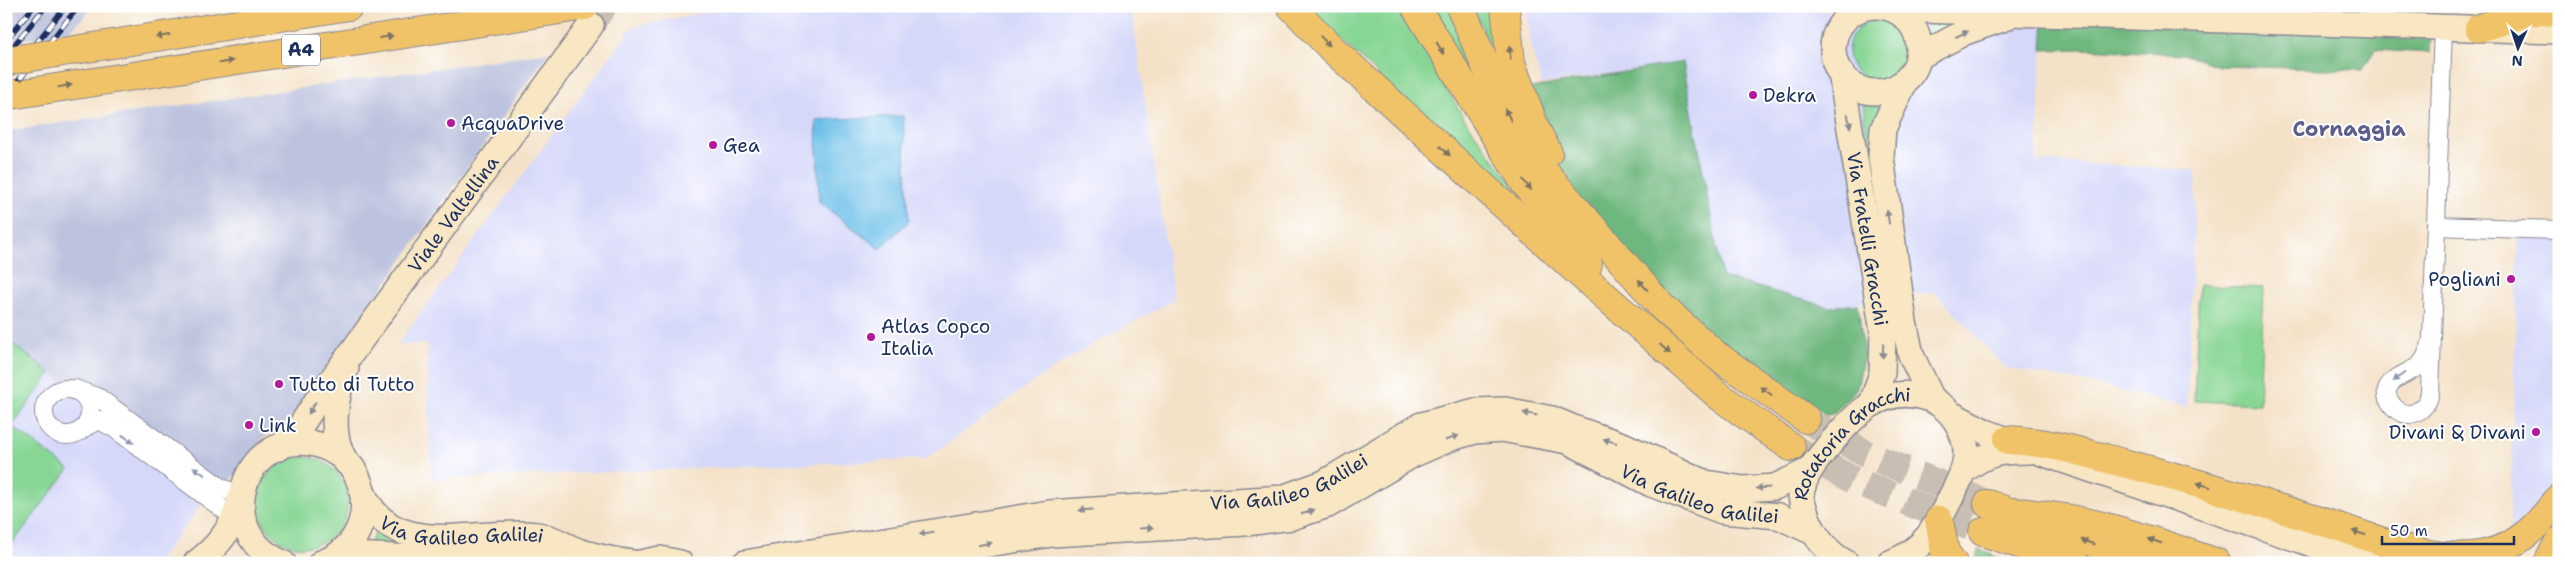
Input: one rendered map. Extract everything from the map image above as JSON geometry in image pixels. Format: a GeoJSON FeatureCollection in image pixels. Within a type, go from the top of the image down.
{"type":"FeatureCollection","features":[{"type":"Feature","properties":{"kind":"highway","name":"A4"},"geometry":{"type":"LineString","coordinates":[[6,61],[349,6]]}},
{"type":"Feature","properties":{"kind":"highway"},"geometry":{"type":"LineString","coordinates":[[1291,6],[1332,49],[1719,396],[1792,447]]}},
{"type":"Feature","properties":{"kind":"highway"},"geometry":{"type":"LineString","coordinates":[[1415,6],[1524,182],[1629,316]]}},
{"type":"Feature","properties":{"kind":"highway"},"geometry":{"type":"LineString","coordinates":[[1460,6],[1506,113],[1534,159],[1662,307],[1716,355],[1806,419]]}},
{"type":"Feature","properties":{"kind":"highway"},"geometry":{"type":"LineString","coordinates":[[1505,6],[1512,63],[1535,128],[1578,210]]}},
{"type":"Feature","properties":{"kind":"highway"},"geometry":{"type":"LineString","coordinates":[[2479,28],[2532,11],[2559,12]]}},
{"type":"Feature","properties":{"kind":"highway","name":"A4"},"geometry":{"type":"LineString","coordinates":[[12,94],[588,16]]}},
{"type":"Feature","properties":{"kind":"highway"},"geometry":{"type":"LineString","coordinates":[[2008,440],[2043,442],[2180,478],[2409,550],[2459,556],[2485,554],[2518,540],[2538,526],[2559,498]]}},
{"type":"Feature","properties":{"kind":"highway"},"geometry":{"type":"LineString","coordinates":[[2150,563],[2000,508],[2104,525],[2217,563]]}},
{"type":"Feature","properties":{"kind":"highway"},"geometry":{"type":"LineString","coordinates":[[1939,520],[1945,552],[1953,563]]}},
{"type":"Feature","properties":{"kind":"highway"},"geometry":{"type":"LineString","coordinates":[[2044,563],[1995,536],[2075,563]]}},
{"type":"Feature","properties":{"kind":"highway"},"geometry":{"type":"LineString","coordinates":[[2548,563],[2559,541]]}},
{"type":"Feature","properties":{"kind":"main road"},"geometry":{"type":"LineString","coordinates":[[1892,9],[1903,16],[1914,29],[1919,43],[1918,57],[1913,70],[1905,81],[1888,90],[1868,91],[1852,84],[1841,73],[1834,50],[1835,39],[1841,25],[1850,15],[1864,8],[1879,6],[1892,9],[2018,14],[2559,31]]}},
{"type":"Feature","properties":{"kind":"main road"},"geometry":{"type":"LineString","coordinates":[[1918,57],[1965,32],[2018,14]]}},
{"type":"Feature","properties":{"kind":"main road","name":"Viale Valtellina"},"geometry":{"type":"LineString","coordinates":[[279,448],[296,433],[322,392],[352,355],[588,16]]}},
{"type":"Feature","properties":{"kind":"main road","name":"Via Fratelli Gracchi"},"geometry":{"type":"LineString","coordinates":[[1841,73],[1883,332],[1882,373],[1872,403]]}},
{"type":"Feature","properties":{"kind":"main road","name":"Via Fratelli Gracchi"},"geometry":{"type":"LineString","coordinates":[[1905,81],[1883,129],[1881,157],[1904,322],[1912,355],[1942,406]]}},
{"type":"Feature","properties":{"kind":"main road","name":"Viale Valtellina"},"geometry":{"type":"LineString","coordinates":[[347,463],[338,445],[336,417],[340,384],[352,355]]}},
{"type":"Feature","properties":{"kind":"main road","name":"Rotatoria Gracchi"},"geometry":{"type":"LineString","coordinates":[[1846,563],[1830,552],[1811,531],[1801,497],[1808,471],[1848,422],[1872,403],[1894,394],[1911,393],[1942,406],[1961,430],[1966,448],[1966,469]]}},
{"type":"Feature","properties":{"kind":"main road"},"geometry":{"type":"LineString","coordinates":[[1942,406],[2008,440],[2036,451],[2369,563]]}},
{"type":"Feature","properties":{"kind":"main road","name":"Via Galileo Galilei"},"geometry":{"type":"LineString","coordinates":[[745,563],[1048,513],[1282,498],[1324,483],[1421,425],[1475,411],[1505,410],[1552,419],[1625,446],[1706,483],[1743,489],[1775,487],[1808,471]]}},
{"type":"Feature","properties":{"kind":"main road","name":"Via Galileo Galilei"},"geometry":{"type":"LineString","coordinates":[[868,563],[1052,534],[1246,523],[1292,517],[1328,505],[1412,455],[1451,438],[1476,431],[1502,429],[1568,441],[1652,484],[1722,510],[1778,516],[1811,531]]}},
{"type":"Feature","properties":{"kind":"main road"},"geometry":{"type":"LineString","coordinates":[[196,563],[213,550],[240,512],[247,476],[255,464],[279,448],[300,443],[316,444],[334,452],[347,463]]}},
{"type":"Feature","properties":{"kind":"main road"},"geometry":{"type":"LineString","coordinates":[[1890,563],[1905,557],[1920,547],[1939,520],[1966,469],[1982,457],[2007,451],[2036,451]]}},
{"type":"Feature","properties":{"kind":"main road","name":"Via Galileo Galilei"},"geometry":{"type":"LineString","coordinates":[[347,463],[357,477],[368,503],[386,522],[411,535],[438,538],[512,534],[539,535],[580,552],[633,563]]}},
{"type":"Feature","properties":{"kind":"main road"},"geometry":{"type":"LineString","coordinates":[[323,562],[342,551],[356,534],[363,512],[362,491]]}},
{"type":"Feature","properties":{"kind":"main road"},"geometry":{"type":"LineString","coordinates":[[240,512],[258,547],[283,563]]}},
{"type":"Feature","properties":{"kind":"main road","name":"Via Galileo Galilei"},"geometry":{"type":"LineString","coordinates":[[323,562],[351,555],[416,558],[505,553],[534,556],[553,563]]}},
{"type":"Feature","properties":{"kind":"main road"},"geometry":{"type":"LineString","coordinates":[[640,563],[660,559],[680,563]]}},
{"type":"Feature","properties":{"kind":"street"},"geometry":{"type":"LineString","coordinates":[[2431,344],[2443,28]]}},
{"type":"Feature","properties":{"kind":"street"},"geometry":{"type":"LineString","coordinates":[[2436,226],[2559,230]]}},
{"type":"Feature","properties":{"kind":"street"},"geometry":{"type":"LineString","coordinates":[[67,388],[99,398],[221,488],[240,512],[114,428],[98,420],[73,434],[58,433],[52,430],[44,416],[44,408],[52,394],[67,388]]}},
{"type":"Feature","properties":{"kind":"street"},"geometry":{"type":"LineString","coordinates":[[75,389],[82,393],[90,406],[90,420],[85,426]]}},
{"type":"Feature","properties":{"kind":"shaded area"},"geometry":{"type":"Polygon","coordinates":[[[6,6],[94,6],[68,33],[6,42],[6,6]]]}},
{"type":"Feature","properties":{"kind":"shaded area"},"geometry":{"type":"Polygon","coordinates":[[[736,6],[1131,6],[1174,300],[1088,347],[1030,384],[926,459],[431,479],[427,344],[398,344],[632,27],[736,6]]]}},
{"type":"Feature","properties":{"kind":"shaded area"},"geometry":{"type":"Polygon","coordinates":[[[1526,6],[1809,6],[1811,11],[2044,19],[2036,161],[2196,170],[2187,407],[2089,383],[2006,368],[1935,292],[1829,307],[1722,277],[1683,62],[1542,84],[1531,47],[1526,6]]]}},
{"type":"Feature","properties":{"kind":"shaded area"},"geometry":{"type":"Polygon","coordinates":[[[549,52],[289,420],[263,438],[221,494],[210,493],[6,339],[6,131],[549,52]]]}},
{"type":"Feature","properties":{"kind":"shaded area"},"geometry":{"type":"Polygon","coordinates":[[[2518,232],[2559,234],[2559,477],[2540,505],[2510,530],[2518,232]]]}},
{"type":"Feature","properties":{"kind":"shaded area"},"geometry":{"type":"Polygon","coordinates":[[[51,373],[210,493],[157,563],[6,563],[6,552],[69,470],[11,426],[51,373]]]}},
{"type":"Feature","properties":{"kind":"green space"},"geometry":{"type":"Polygon","coordinates":[[[1305,6],[1397,6],[1464,118],[1561,247],[1305,6]]]}},
{"type":"Feature","properties":{"kind":"green space"},"geometry":{"type":"Polygon","coordinates":[[[1424,6],[1449,6],[1515,157],[1424,6]]]}},
{"type":"Feature","properties":{"kind":"green space"},"geometry":{"type":"Polygon","coordinates":[[[1472,6],[1496,6],[1527,128],[1472,6]]]}},
{"type":"Feature","properties":{"kind":"green space"},"geometry":{"type":"Polygon","coordinates":[[[2044,19],[2431,31],[2430,53],[2375,50],[2362,70],[2219,66],[2182,54],[2083,49],[2042,50],[2044,19]]]}},
{"type":"Feature","properties":{"kind":"green space"},"geometry":{"type":"Polygon","coordinates":[[[1878,21],[1894,26],[1899,30],[1903,35],[1908,51],[1903,67],[1899,72],[1894,76],[1878,81],[1862,76],[1857,72],[1853,67],[1848,51],[1853,35],[1857,30],[1862,26],[1878,21]]]}},
{"type":"Feature","properties":{"kind":"green space"},"geometry":{"type":"Polygon","coordinates":[[[1948,21],[1950,26],[1930,36],[1925,24],[1948,21]]]}},
{"type":"Feature","properties":{"kind":"green space"},"geometry":{"type":"Polygon","coordinates":[[[1683,62],[1722,277],[1829,307],[1858,304],[1864,354],[1857,389],[1833,414],[1806,419],[1721,347],[1578,210],[1543,124],[1531,88],[1683,62]]]}},
{"type":"Feature","properties":{"kind":"green space"},"geometry":{"type":"Polygon","coordinates":[[[1863,104],[1879,106],[1880,110],[1869,161],[1863,104]]]}},
{"type":"Feature","properties":{"kind":"green space"},"geometry":{"type":"Polygon","coordinates":[[[2199,285],[2264,288],[2259,404],[2194,401],[2199,285]]]}},
{"type":"Feature","properties":{"kind":"green space"},"geometry":{"type":"Polygon","coordinates":[[[6,339],[51,373],[12,426],[69,469],[6,552],[6,339]]]}},
{"type":"Feature","properties":{"kind":"green space"},"geometry":{"type":"Polygon","coordinates":[[[303,457],[320,460],[335,470],[345,485],[348,502],[345,519],[335,534],[320,544],[303,547],[286,544],[271,534],[261,519],[258,502],[261,485],[271,470],[286,460],[303,457]]]}},
{"type":"Feature","properties":{"kind":"green space"},"geometry":{"type":"Polygon","coordinates":[[[377,529],[395,537],[390,549],[370,544],[377,529]]]}},
{"type":"Feature","properties":{"kind":"green space"},"geometry":{"type":"Polygon","coordinates":[[[1979,549],[2010,563],[1979,563],[1976,560],[1979,549]]]}},
{"type":"Feature","properties":{"kind":"water"},"geometry":{"type":"Polygon","coordinates":[[[903,116],[909,221],[880,249],[819,202],[816,120],[903,116]]]}},
{"type":"Feature","properties":{"kind":"tunnel"},"geometry":{"type":"LineString","coordinates":[[591,25],[605,6]]}},
{"type":"Feature","properties":{"kind":"tunnel"},"geometry":{"type":"LineString","coordinates":[[1806,419],[1866,454],[1988,504]]}},
{"type":"Feature","properties":{"kind":"tunnel"},"geometry":{"type":"LineString","coordinates":[[1791,447],[1853,480],[1983,532]]}},
{"type":"Feature","properties":{"kind":"railway"},"geometry":{"type":"LineString","coordinates":[[6,40],[34,6]]}},
{"type":"Feature","properties":{"kind":"railway"},"geometry":{"type":"LineString","coordinates":[[6,55],[46,6]]}},
{"type":"Feature","properties":{"kind":"railway"},"geometry":{"type":"LineString","coordinates":[[6,81],[66,6]]}},
{"type":"Feature","properties":{"kind":"railway"},"geometry":{"type":"LineString","coordinates":[[6,96],[79,6]]}},
{"type":"Feature","properties":{"kind":"place","name":"Dekra"},"geometry":{"type":"Point","coordinates":[1753,95]}},
{"type":"Feature","properties":{"kind":"place","name":"AcquaDrive"},"geometry":{"type":"Point","coordinates":[451,123]}},
{"type":"Feature","properties":{"kind":"place","name":"Gea"},"geometry":{"type":"Point","coordinates":[713,145]}},
{"type":"Feature","properties":{"kind":"place","name":"Pogliani"},"geometry":{"type":"Point","coordinates":[2511,279]}},
{"type":"Feature","properties":{"kind":"place","name":"Atlas Copco Italia"},"geometry":{"type":"Point","coordinates":[871,337]}},
{"type":"Feature","properties":{"kind":"place","name":"Tutto di Tutto"},"geometry":{"type":"Point","coordinates":[279,384]}},
{"type":"Feature","properties":{"kind":"place","name":"Link"},"geometry":{"type":"Point","coordinates":[249,425]}},
{"type":"Feature","properties":{"kind":"place","name":"Divani & Divani"},"geometry":{"type":"Point","coordinates":[2536,432]}},
{"type":"Feature","properties":{"kind":"district","name":"Cornaggia"},"geometry":{"type":"Point","coordinates":[2349,129]}}]}
